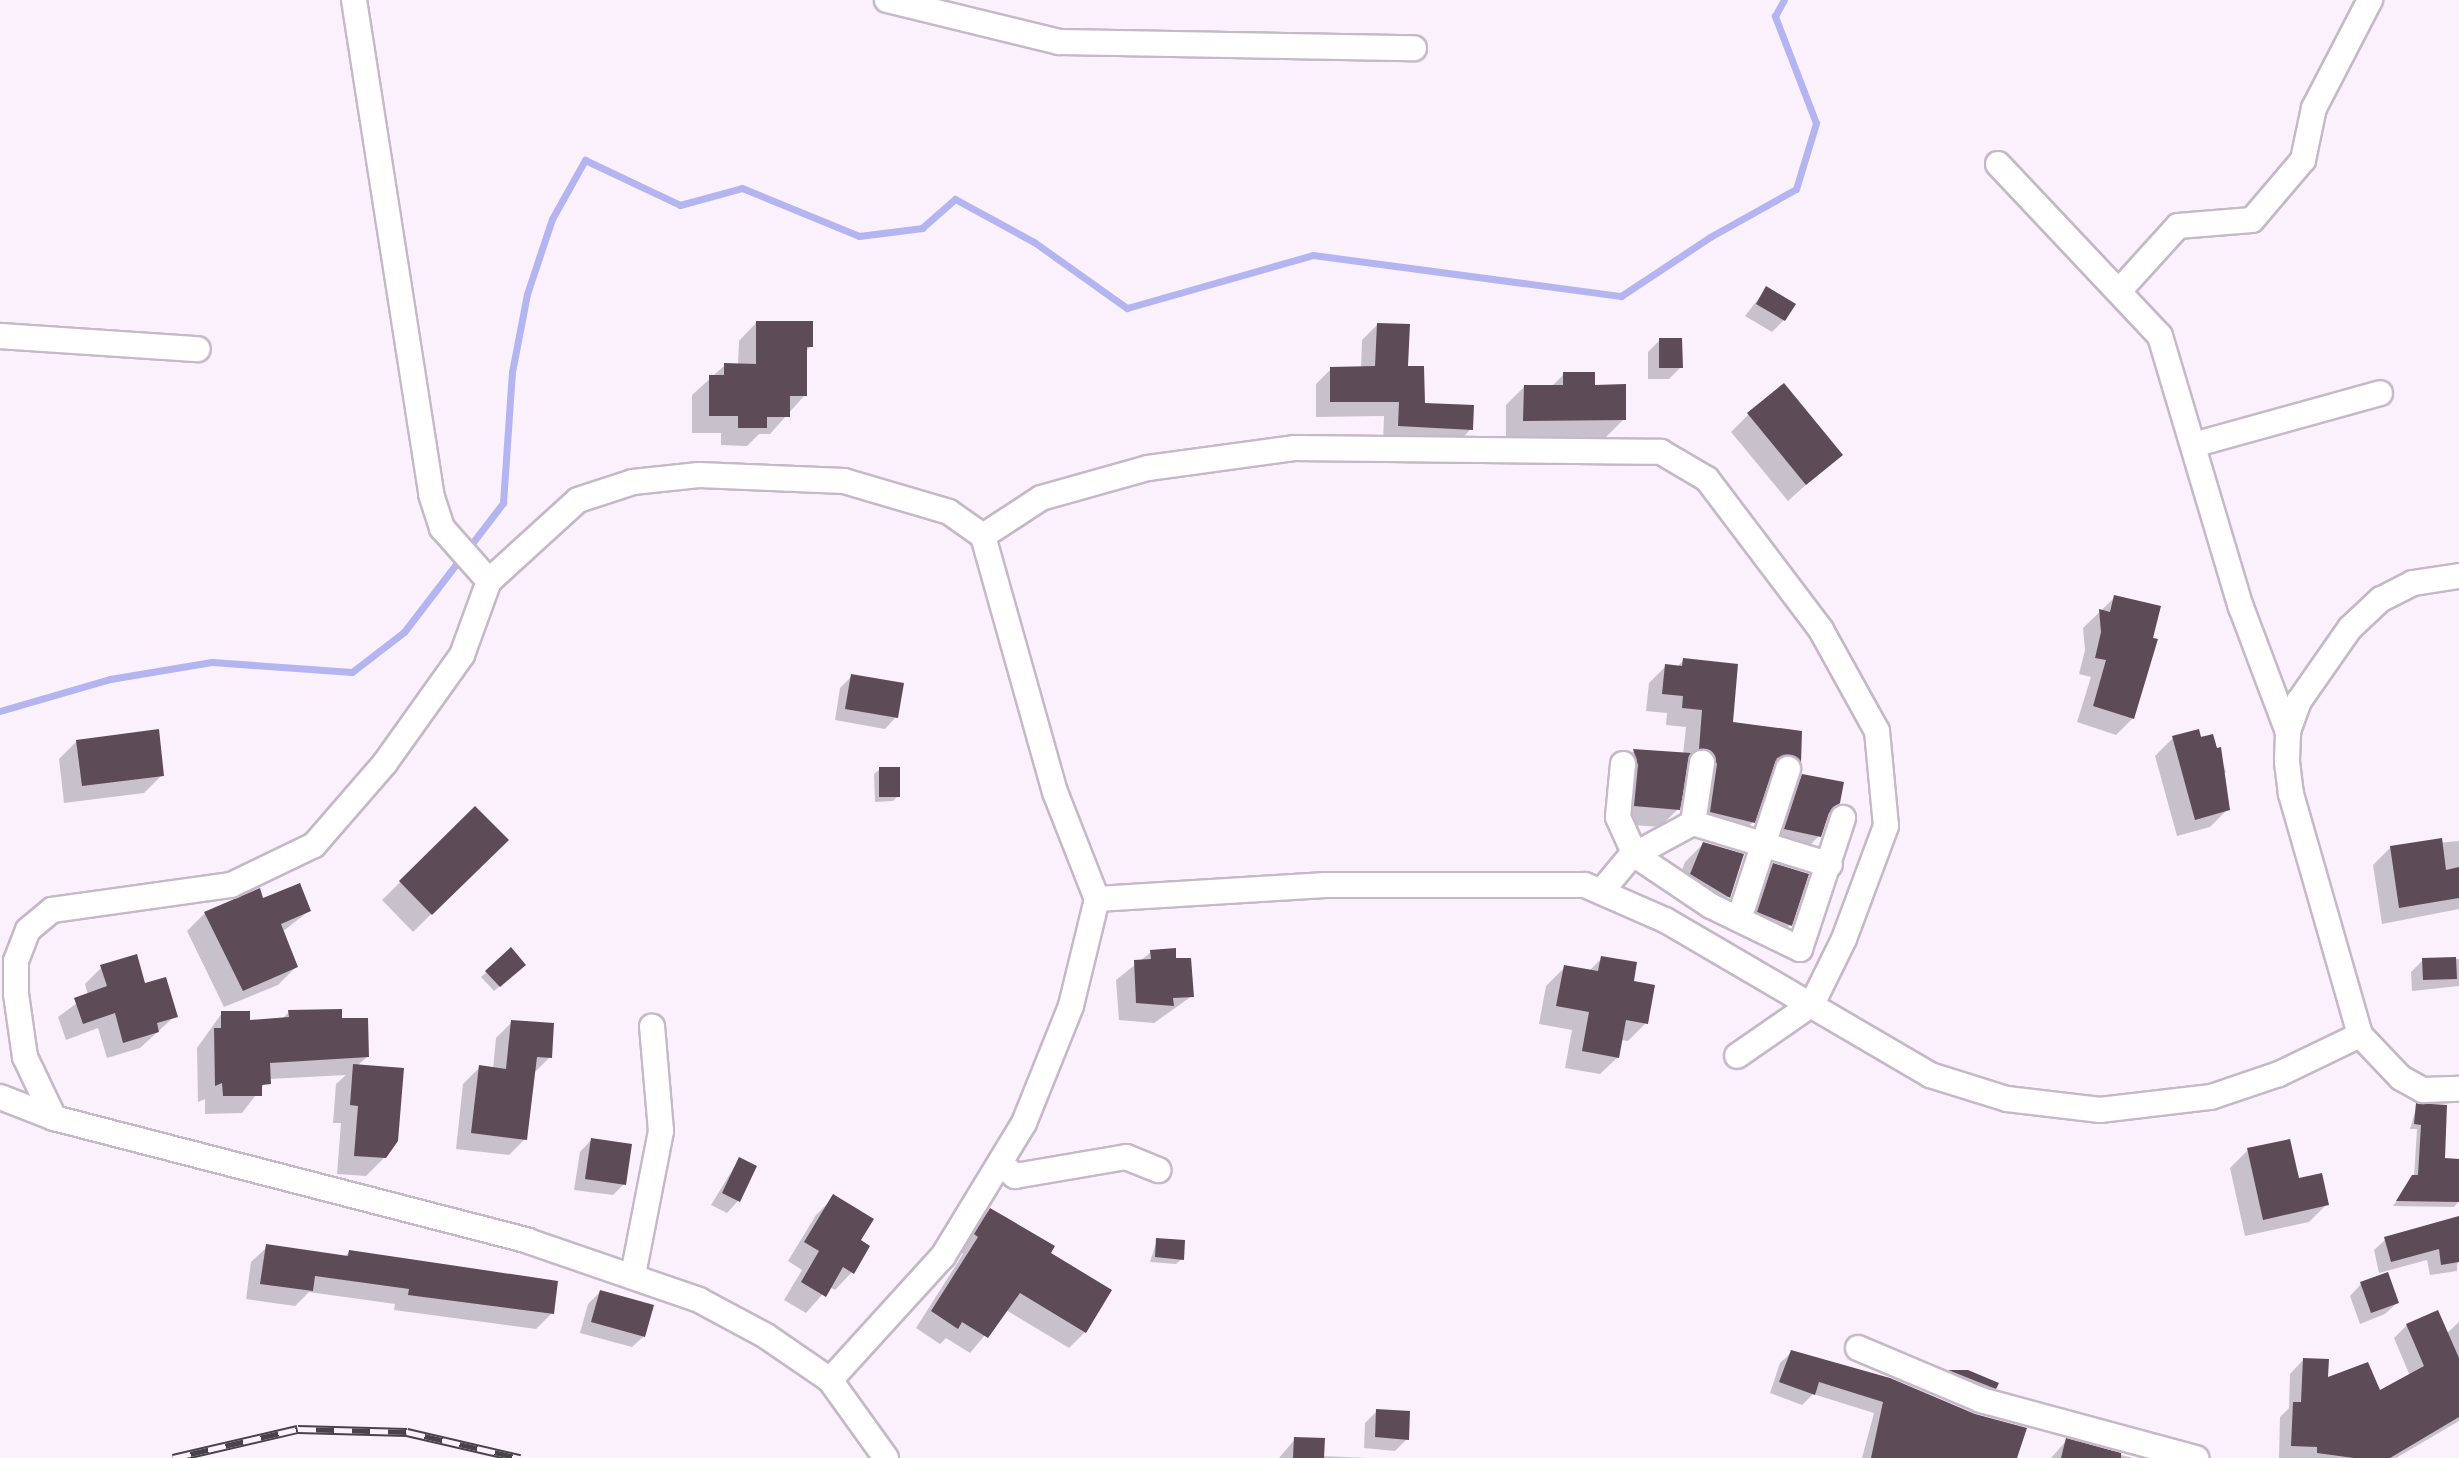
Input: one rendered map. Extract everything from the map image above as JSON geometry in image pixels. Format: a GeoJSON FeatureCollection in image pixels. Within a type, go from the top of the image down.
{"type":"FeatureCollection","features":[{"type":"Feature","properties":{"kind":"street"},"geometry":{"type":"LineString","coordinates":[[354,0],[431,494],[442,528],[489,581]]}},
{"type":"Feature","properties":{"kind":"street"},"geometry":{"type":"LineString","coordinates":[[887,0],[1059,42],[1414,48]]}},
{"type":"Feature","properties":{"kind":"street"},"geometry":{"type":"LineString","coordinates":[[2120,290],[2178,226],[2252,220],[2303,160],[2314,108],[2370,0]]}},
{"type":"Feature","properties":{"kind":"street"},"geometry":{"type":"LineString","coordinates":[[1998,164],[2120,290],[2160,336],[2241,607],[2288,732],[2291,794],[2360,1035],[2401,1078],[2423,1090],[2459,1089]]}},
{"type":"Feature","properties":{"kind":"street"},"geometry":{"type":"LineString","coordinates":[[0,336],[198,349]]}},
{"type":"Feature","properties":{"kind":"street"},"geometry":{"type":"LineString","coordinates":[[2193,445],[2380,393]]}},
{"type":"Feature","properties":{"kind":"street"},"geometry":{"type":"LineString","coordinates":[[983,536],[1041,498],[1148,468],[1294,448],[1661,452],[1707,479],[1821,630],[1877,731],[1886,826],[1844,939],[1812,1004],[1737,1056]]}},
{"type":"Feature","properties":{"kind":"street"},"geometry":{"type":"LineString","coordinates":[[54,1118],[25,1057],[16,994],[16,961],[28,930],[52,910],[231,885],[314,845],[385,763],[462,655],[489,581],[578,500],[633,482],[699,475],[844,481],[949,512],[983,536],[1055,792],[1097,899],[1071,1006],[1024,1123],[943,1256],[830,1380]]}},
{"type":"Feature","properties":{"kind":"street"},"geometry":{"type":"LineString","coordinates":[[2288,732],[2320,664],[2381,599],[2413,583],[2459,576]]}},
{"type":"Feature","properties":{"kind":"street"},"geometry":{"type":"LineString","coordinates":[[1693,823],[1702,763]]}},
{"type":"Feature","properties":{"kind":"street"},"geometry":{"type":"LineString","coordinates":[[1623,764],[1618,817],[1635,855],[1739,919],[1800,949],[1843,818]]}},
{"type":"Feature","properties":{"kind":"street"},"geometry":{"type":"LineString","coordinates":[[1739,919],[1788,769]]}},
{"type":"Feature","properties":{"kind":"street"},"geometry":{"type":"LineString","coordinates":[[1601,892],[1635,855],[1693,823],[1830,865]]}},
{"type":"Feature","properties":{"kind":"street"},"geometry":{"type":"LineString","coordinates":[[1097,899],[1400,884],[1585,885],[1665,920],[1930,1075],[2007,1099],[2100,1110],[2211,1097],[2279,1074],[2360,1035]]}},
{"type":"Feature","properties":{"kind":"street"},"geometry":{"type":"LineString","coordinates":[[633,1275],[661,1131],[652,1026]]}},
{"type":"Feature","properties":{"kind":"street"},"geometry":{"type":"LineString","coordinates":[[0,1097],[54,1118],[445,1219],[633,1275],[699,1300],[766,1336],[830,1380],[886,1458]]}},
{"type":"Feature","properties":{"kind":"street"},"geometry":{"type":"LineString","coordinates":[[1000,1163],[1015,1176],[1126,1157],[1158,1170]]}},
{"type":"Feature","properties":{"kind":"street"},"geometry":{"type":"LineString","coordinates":[[1858,1348],[1981,1400],[2196,1458]]}},
{"type":"Feature","properties":{"kind":"building"},"geometry":{"type":"Polygon","coordinates":[[[1766,286],[1796,304],[1785,321],[1756,304],[1766,286]]]}},
{"type":"Feature","properties":{"kind":"building"},"geometry":{"type":"Polygon","coordinates":[[[756,321],[813,321],[813,347],[807,347],[807,396],[790,396],[790,417],[767,417],[767,428],[738,428],[738,416],[709,416],[709,375],[724,375],[724,363],[756,364],[756,321]]]}},
{"type":"Feature","properties":{"kind":"building"},"geometry":{"type":"Polygon","coordinates":[[[1377,323],[1410,324],[1408,366],[1424,366],[1425,403],[1474,405],[1473,430],[1398,426],[1399,402],[1330,402],[1330,367],[1375,366],[1377,323]]]}},
{"type":"Feature","properties":{"kind":"building"},"geometry":{"type":"Polygon","coordinates":[[[1659,338],[1682,338],[1683,368],[1659,368],[1659,338]]]}},
{"type":"Feature","properties":{"kind":"building"},"geometry":{"type":"Polygon","coordinates":[[[1563,372],[1595,372],[1595,385],[1626,384],[1626,420],[1523,421],[1524,385],[1563,385],[1563,372]]]}},
{"type":"Feature","properties":{"kind":"building"},"geometry":{"type":"Polygon","coordinates":[[[1784,383],[1843,455],[1806,485],[1747,413],[1784,383]]]}},
{"type":"Feature","properties":{"kind":"building"},"geometry":{"type":"Polygon","coordinates":[[[2114,595],[2161,606],[2153,638],[2158,639],[2134,719],[2093,706],[2106,660],[2095,658],[2101,632],[2099,609],[2110,612],[2114,595]]]}},
{"type":"Feature","properties":{"kind":"building"},"geometry":{"type":"Polygon","coordinates":[[[1683,658],[1738,664],[1733,722],[1802,731],[1801,763],[1792,755],[1777,758],[1755,823],[1710,812],[1717,764],[1712,752],[1699,749],[1702,710],[1682,708],[1683,696],[1662,694],[1665,664],[1682,666],[1683,658]]]}},
{"type":"Feature","properties":{"kind":"building"},"geometry":{"type":"Polygon","coordinates":[[[851,674],[904,683],[898,718],[845,709],[851,674]]]}},
{"type":"Feature","properties":{"kind":"building"},"geometry":{"type":"Polygon","coordinates":[[[159,729],[164,776],[82,786],[76,740],[159,729]]]}},
{"type":"Feature","properties":{"kind":"building"},"geometry":{"type":"Polygon","coordinates":[[[2199,729],[2201,737],[2213,734],[2217,748],[2221,747],[2230,810],[2195,820],[2172,736],[2199,729]]]}},
{"type":"Feature","properties":{"kind":"building"},"geometry":{"type":"Polygon","coordinates":[[[1633,749],[1691,753],[1680,810],[1634,806],[1638,765],[1633,749]]]}},
{"type":"Feature","properties":{"kind":"building"},"geometry":{"type":"Polygon","coordinates":[[[879,767],[900,767],[900,797],[879,797],[879,767]]]}},
{"type":"Feature","properties":{"kind":"building"},"geometry":{"type":"Polygon","coordinates":[[[1802,774],[1844,782],[1840,803],[1829,813],[1821,837],[1784,829],[1802,774]]]}},
{"type":"Feature","properties":{"kind":"building"},"geometry":{"type":"Polygon","coordinates":[[[475,806],[509,840],[432,915],[399,881],[475,806]]]}},
{"type":"Feature","properties":{"kind":"building"},"geometry":{"type":"Polygon","coordinates":[[[2442,838],[2446,870],[2459,867],[2459,898],[2399,908],[2390,846],[2442,838]]]}},
{"type":"Feature","properties":{"kind":"building"},"geometry":{"type":"Polygon","coordinates":[[[1703,842],[1744,854],[1730,898],[1690,874],[1703,842]]]}},
{"type":"Feature","properties":{"kind":"building"},"geometry":{"type":"Polygon","coordinates":[[[1773,863],[1809,874],[1792,926],[1757,912],[1773,863]]]}},
{"type":"Feature","properties":{"kind":"building"},"geometry":{"type":"Polygon","coordinates":[[[300,883],[311,911],[281,924],[298,967],[243,991],[204,912],[260,888],[263,898],[300,883]]]}},
{"type":"Feature","properties":{"kind":"building"},"geometry":{"type":"Polygon","coordinates":[[[511,947],[526,965],[500,987],[485,971],[511,947]]]}},
{"type":"Feature","properties":{"kind":"building"},"geometry":{"type":"Polygon","coordinates":[[[1176,948],[1176,958],[1191,958],[1194,997],[1173,998],[1174,1006],[1136,1003],[1134,960],[1151,959],[1150,950],[1176,948]]]}},
{"type":"Feature","properties":{"kind":"building"},"geometry":{"type":"Polygon","coordinates":[[[137,954],[145,983],[166,977],[178,1017],[157,1023],[159,1032],[123,1043],[115,1013],[83,1024],[74,998],[107,986],[100,965],[137,954]]]}},
{"type":"Feature","properties":{"kind":"building"},"geometry":{"type":"Polygon","coordinates":[[[1601,956],[1637,962],[1634,981],[1655,985],[1648,1024],[1626,1020],[1619,1058],[1582,1051],[1589,1012],[1556,1006],[1564,965],[1598,971],[1601,956]]]}},
{"type":"Feature","properties":{"kind":"building"},"geometry":{"type":"Polygon","coordinates":[[[2456,957],[2457,979],[2423,980],[2422,958],[2456,957]]]}},
{"type":"Feature","properties":{"kind":"building"},"geometry":{"type":"Polygon","coordinates":[[[342,1009],[342,1018],[368,1018],[369,1057],[270,1063],[271,1084],[262,1085],[262,1096],[223,1096],[222,1083],[215,1086],[214,1028],[221,1028],[221,1011],[250,1011],[250,1020],[289,1017],[288,1010],[342,1009]]]}},
{"type":"Feature","properties":{"kind":"building"},"geometry":{"type":"Polygon","coordinates":[[[511,1020],[554,1023],[552,1058],[537,1057],[527,1140],[471,1133],[479,1065],[506,1069],[511,1020]]]}},
{"type":"Feature","properties":{"kind":"building"},"geometry":{"type":"Polygon","coordinates":[[[353,1064],[404,1068],[398,1141],[386,1158],[354,1156],[358,1106],[350,1105],[353,1064]]]}},
{"type":"Feature","properties":{"kind":"building"},"geometry":{"type":"Polygon","coordinates":[[[2416,1103],[2447,1105],[2445,1158],[2459,1159],[2459,1202],[2396,1201],[2412,1175],[2418,1175],[2421,1125],[2414,1124],[2416,1103]]]}},
{"type":"Feature","properties":{"kind":"building"},"geometry":{"type":"Polygon","coordinates":[[[591,1138],[632,1144],[626,1185],[585,1179],[591,1138]]]}},
{"type":"Feature","properties":{"kind":"building"},"geometry":{"type":"Polygon","coordinates":[[[2290,1139],[2299,1178],[2322,1173],[2329,1205],[2263,1220],[2247,1148],[2290,1139]]]}},
{"type":"Feature","properties":{"kind":"building"},"geometry":{"type":"Polygon","coordinates":[[[739,1157],[757,1166],[740,1202],[722,1193],[739,1157]]]}},
{"type":"Feature","properties":{"kind":"building"},"geometry":{"type":"Polygon","coordinates":[[[833,1194],[874,1219],[861,1240],[870,1246],[854,1274],[843,1267],[826,1297],[801,1282],[819,1251],[804,1242],[833,1194]]]}},
{"type":"Feature","properties":{"kind":"building"},"geometry":{"type":"Polygon","coordinates":[[[990,1208],[1055,1246],[1051,1253],[1112,1290],[1086,1333],[1020,1293],[988,1338],[962,1322],[958,1329],[931,1311],[978,1237],[974,1234],[990,1208]]]}},
{"type":"Feature","properties":{"kind":"building"},"geometry":{"type":"Polygon","coordinates":[[[2459,1216],[2459,1262],[2441,1265],[2439,1249],[2391,1262],[2384,1237],[2459,1216]]]}},
{"type":"Feature","properties":{"kind":"building"},"geometry":{"type":"Polygon","coordinates":[[[1156,1238],[1185,1240],[1184,1260],[1155,1257],[1156,1238]]]}},
{"type":"Feature","properties":{"kind":"building"},"geometry":{"type":"Polygon","coordinates":[[[266,1244],[348,1256],[349,1250],[558,1281],[554,1314],[408,1295],[409,1289],[315,1276],[313,1291],[260,1284],[266,1244]]]}},
{"type":"Feature","properties":{"kind":"building"},"geometry":{"type":"Polygon","coordinates":[[[2388,1272],[2399,1303],[2371,1313],[2360,1282],[2388,1272]]]}},
{"type":"Feature","properties":{"kind":"building"},"geometry":{"type":"Polygon","coordinates":[[[600,1290],[654,1305],[645,1337],[591,1322],[600,1290]]]}},
{"type":"Feature","properties":{"kind":"building"},"geometry":{"type":"Polygon","coordinates":[[[2438,1310],[2459,1358],[2459,1417],[2390,1458],[2354,1458],[2317,1453],[2317,1447],[2291,1446],[2293,1402],[2301,1402],[2303,1358],[2329,1359],[2328,1377],[2368,1362],[2380,1390],[2424,1366],[2406,1324],[2438,1310]]]}},
{"type":"Feature","properties":{"kind":"building"},"geometry":{"type":"Polygon","coordinates":[[[1791,1350],[1890,1378],[1975,1414],[2027,1428],[2017,1458],[1871,1458],[1883,1402],[1819,1382],[1815,1395],[1779,1382],[1791,1350]]]}},
{"type":"Feature","properties":{"kind":"building"},"geometry":{"type":"Polygon","coordinates":[[[1948,1370],[1968,1370],[1999,1383],[1996,1389],[1948,1370]]]}},
{"type":"Feature","properties":{"kind":"building"},"geometry":{"type":"Polygon","coordinates":[[[1376,1409],[1410,1411],[1409,1440],[1375,1437],[1376,1409]]]}},
{"type":"Feature","properties":{"kind":"building"},"geometry":{"type":"Polygon","coordinates":[[[1294,1437],[1325,1438],[1324,1458],[1293,1458],[1294,1437]]]}},
{"type":"Feature","properties":{"kind":"building"},"geometry":{"type":"Polygon","coordinates":[[[2066,1438],[2121,1453],[2121,1458],[2061,1458],[2066,1438]]]}},
{"type":"Feature","properties":{"kind":"waterway"},"geometry":{"type":"LineString","coordinates":[[0,711],[110,679],[212,662],[352,672],[404,632],[503,503],[512,372],[527,294],[552,219],[585,160],[680,205],[742,188],[859,236],[922,228],[955,199],[1034,242],[1127,308],[1313,255],[1621,296],[1710,237],[1796,189],[1816,123],[1775,16],[1784,0]]}},
{"type":"Feature","properties":{"kind":"railway"},"geometry":{"type":"LineString","coordinates":[[173,1458],[298,1429],[407,1432],[520,1458]]}}]}
